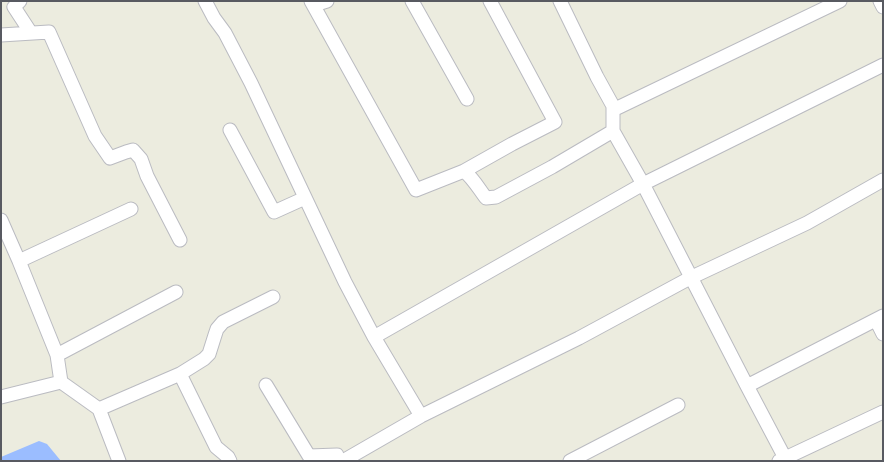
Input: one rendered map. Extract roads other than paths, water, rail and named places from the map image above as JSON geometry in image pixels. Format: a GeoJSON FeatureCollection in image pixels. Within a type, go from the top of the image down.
{"type":"FeatureCollection","features":[{"type":"Feature","properties":{"kind":"street"},"geometry":{"type":"LineString","coordinates":[[20,1],[14,7],[31,33]]}},
{"type":"Feature","properties":{"kind":"street"},"geometry":{"type":"LineString","coordinates":[[205,1],[214,18],[225,33],[251,83],[345,282],[374,337],[421,416]]}},
{"type":"Feature","properties":{"kind":"street"},"geometry":{"type":"LineString","coordinates":[[327,1],[313,3],[416,190],[464,171],[512,144],[556,122],[490,1]]}},
{"type":"Feature","properties":{"kind":"street"},"geometry":{"type":"LineString","coordinates":[[412,1],[467,99]]}},
{"type":"Feature","properties":{"kind":"street"},"geometry":{"type":"LineString","coordinates":[[560,1],[597,77],[613,106],[613,131],[643,184],[690,278],[747,386],[782,459],[883,412]]}},
{"type":"Feature","properties":{"kind":"street"},"geometry":{"type":"LineString","coordinates":[[613,110],[840,1]]}},
{"type":"Feature","properties":{"kind":"street"},"geometry":{"type":"LineString","coordinates":[[880,1],[883,7]]}},
{"type":"Feature","properties":{"kind":"street"},"geometry":{"type":"LineString","coordinates":[[1,35],[49,32],[95,136],[110,158],[133,150],[141,159],[147,176],[180,240]]}},
{"type":"Feature","properties":{"kind":"street"},"geometry":{"type":"LineString","coordinates":[[374,337],[643,184],[883,64]]}},
{"type":"Feature","properties":{"kind":"street"},"geometry":{"type":"LineString","coordinates":[[230,130],[274,212],[305,198]]}},
{"type":"Feature","properties":{"kind":"street"},"geometry":{"type":"LineString","coordinates":[[464,171],[486,198],[496,197],[552,167],[613,131]]}},
{"type":"Feature","properties":{"kind":"street"},"geometry":{"type":"LineString","coordinates":[[343,461],[421,416],[579,338],[690,278],[807,223],[883,180]]}},
{"type":"Feature","properties":{"kind":"street"},"geometry":{"type":"LineString","coordinates":[[19,261],[131,209]]}},
{"type":"Feature","properties":{"kind":"street"},"geometry":{"type":"LineString","coordinates":[[1,220],[57,355],[61,382],[99,409],[119,461]]}},
{"type":"Feature","properties":{"kind":"street"},"geometry":{"type":"LineString","coordinates":[[57,355],[176,292]]}},
{"type":"Feature","properties":{"kind":"street"},"geometry":{"type":"LineString","coordinates":[[99,409],[180,374],[204,359],[209,354],[217,329],[223,322],[273,297]]}},
{"type":"Feature","properties":{"kind":"street"},"geometry":{"type":"LineString","coordinates":[[747,386],[880,318],[883,334]]}},
{"type":"Feature","properties":{"kind":"street"},"geometry":{"type":"LineString","coordinates":[[180,374],[216,447],[228,457],[230,461]]}},
{"type":"Feature","properties":{"kind":"street"},"geometry":{"type":"LineString","coordinates":[[1,397],[61,382]]}},
{"type":"Feature","properties":{"kind":"street"},"geometry":{"type":"LineString","coordinates":[[266,385],[309,456],[337,455],[339,461]]}},
{"type":"Feature","properties":{"kind":"street"},"geometry":{"type":"LineString","coordinates":[[570,461],[678,405]]}},
{"type":"Feature","properties":{"kind":"water"},"geometry":{"type":"Polygon","coordinates":[[[39,441],[47,444],[61,461],[1,461],[1,457],[39,441]]]}}]}
